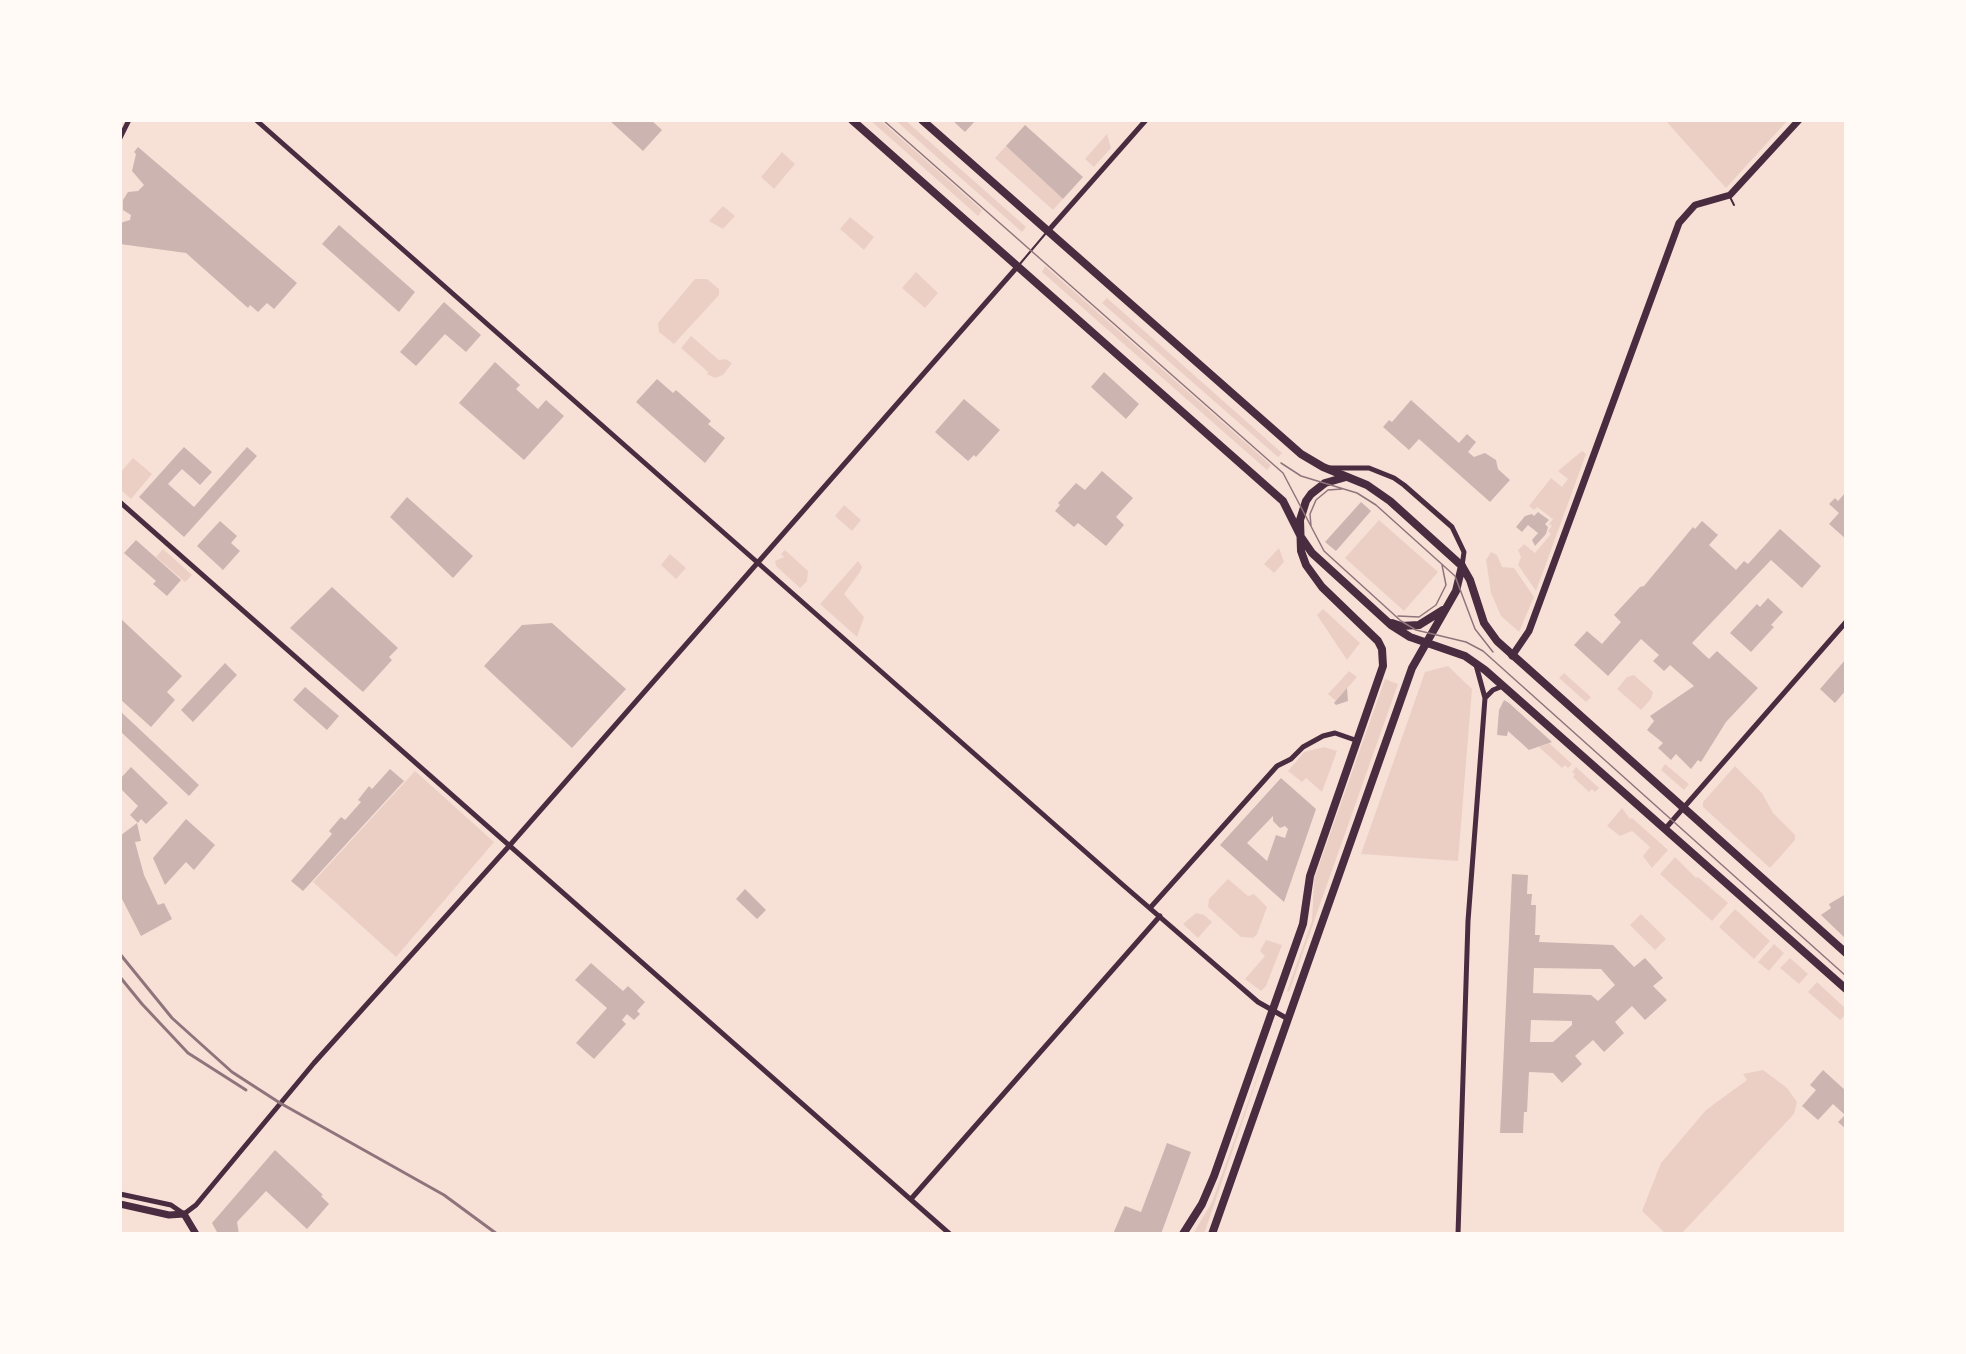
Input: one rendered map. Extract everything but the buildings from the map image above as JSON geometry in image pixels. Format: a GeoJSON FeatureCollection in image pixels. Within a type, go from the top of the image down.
{"type":"FeatureCollection","features":[{"type":"Feature","properties":{"kind":"main road"},"geometry":{"type":"LineString","coordinates":[[852,120],[1283,501],[1300,537],[1320,562],[1406,635],[1473,661],[1504,686],[1846,988]]}},
{"type":"Feature","properties":{"kind":"main road"},"geometry":{"type":"LineString","coordinates":[[922,120],[1293,448],[1323,467],[1367,485],[1386,497],[1462,566],[1470,580],[1484,623],[1497,642],[1846,953]]}},
{"type":"Feature","properties":{"kind":"main road"},"geometry":{"type":"LineString","coordinates":[[1183,1234],[1214,1176],[1303,924],[1310,876],[1383,666],[1383,649],[1373,635],[1333,600],[1314,577],[1301,551],[1302,510],[1311,494],[1325,483],[1347,477]]}},
{"type":"Feature","properties":{"kind":"main road"},"geometry":{"type":"LineString","coordinates":[[1212,1234],[1412,668],[1456,591],[1462,566]]}},
{"type":"Feature","properties":{"kind":"main road"},"geometry":{"type":"LineString","coordinates":[[1383,617],[1393,623],[1411,626],[1436,616],[1448,606]]}},
{"type":"Feature","properties":{"kind":"street"},"geometry":{"type":"LineString","coordinates":[[120,138],[129,120]]}},
{"type":"Feature","properties":{"kind":"street"},"geometry":{"type":"LineString","coordinates":[[256,120],[1150,908],[1272,1012],[1288,1019]]}},
{"type":"Feature","properties":{"kind":"street"},"geometry":{"type":"LineString","coordinates":[[1048,231],[1146,120]]}},
{"type":"Feature","properties":{"kind":"street"},"geometry":{"type":"LineString","coordinates":[[1512,656],[1529,631],[1656,283],[1684,215],[1700,202],[1730,195],[1799,120]]}},
{"type":"Feature","properties":{"kind":"street"},"geometry":{"type":"LineString","coordinates":[[120,1204],[169,1215],[184,1214],[219,1179],[290,1090],[510,845],[1018,267]]}},
{"type":"Feature","properties":{"kind":"street"},"geometry":{"type":"LineString","coordinates":[[1323,467],[1369,468],[1394,478],[1452,526],[1464,552],[1462,566]]}},
{"type":"Feature","properties":{"kind":"street"},"geometry":{"type":"LineString","coordinates":[[120,502],[950,1234]]}},
{"type":"Feature","properties":{"kind":"street"},"geometry":{"type":"LineString","coordinates":[[1665,829],[1846,622]]}},
{"type":"Feature","properties":{"kind":"street"},"geometry":{"type":"LineString","coordinates":[[1458,1234],[1468,921],[1485,698],[1479,670],[1473,661]]}},
{"type":"Feature","properties":{"kind":"street"},"geometry":{"type":"LineString","coordinates":[[1485,698],[1493,690],[1504,686]]}},
{"type":"Feature","properties":{"kind":"street"},"geometry":{"type":"LineString","coordinates":[[1150,908],[1277,766],[1292,759],[1303,747],[1323,736],[1335,733],[1358,741]]}},
{"type":"Feature","properties":{"kind":"street"},"geometry":{"type":"LineString","coordinates":[[911,1199],[1160,916]]}},
{"type":"Feature","properties":{"kind":"street"},"geometry":{"type":"LineString","coordinates":[[120,1194],[171,1205],[184,1214],[196,1234]]}},
{"type":"Feature","properties":{"kind":"lane"},"geometry":{"type":"LineString","coordinates":[[1730,195],[1734,205]]}},
{"type":"Feature","properties":{"kind":"lane"},"geometry":{"type":"LineString","coordinates":[[1018,267],[1048,231]]}},
{"type":"Feature","properties":{"kind":"shaded area"},"geometry":{"type":"Polygon","coordinates":[[[870,120],[880,120],[982,210],[978,216],[870,120]]]}},
{"type":"Feature","properties":{"kind":"shaded area"},"geometry":{"type":"Polygon","coordinates":[[[895,120],[905,120],[1026,227],[1022,232],[895,120]]]}},
{"type":"Feature","properties":{"kind":"shaded area"},"geometry":{"type":"Polygon","coordinates":[[[1665,120],[1788,120],[1726,188],[1665,120]]]}},
{"type":"Feature","properties":{"kind":"shaded area"},"geometry":{"type":"Polygon","coordinates":[[[1107,134],[1111,148],[1094,167],[1085,159],[1107,134]]]}},
{"type":"Feature","properties":{"kind":"shaded area"},"geometry":{"type":"Polygon","coordinates":[[[1006,146],[1063,199],[1053,210],[995,158],[1006,146]]]}},
{"type":"Feature","properties":{"kind":"shaded area"},"geometry":{"type":"Polygon","coordinates":[[[782,152],[795,164],[774,189],[761,177],[782,152]]]}},
{"type":"Feature","properties":{"kind":"shaded area"},"geometry":{"type":"Polygon","coordinates":[[[723,206],[735,216],[723,229],[709,221],[723,206]]]}},
{"type":"Feature","properties":{"kind":"shaded area"},"geometry":{"type":"Polygon","coordinates":[[[850,217],[874,237],[864,250],[840,229],[850,217]]]}},
{"type":"Feature","properties":{"kind":"shaded area"},"geometry":{"type":"Polygon","coordinates":[[[1045,266],[1271,465],[1267,470],[1042,272],[1045,266]]]}},
{"type":"Feature","properties":{"kind":"shaded area"},"geometry":{"type":"Polygon","coordinates":[[[916,272],[938,293],[925,308],[902,288],[916,272]]]}},
{"type":"Feature","properties":{"kind":"shaded area"},"geometry":{"type":"Polygon","coordinates":[[[695,279],[707,279],[719,289],[719,295],[674,344],[659,332],[658,323],[695,279]]]}},
{"type":"Feature","properties":{"kind":"shaded area"},"geometry":{"type":"Polygon","coordinates":[[[1107,298],[1282,453],[1278,457],[1102,303],[1107,298]]]}},
{"type":"Feature","properties":{"kind":"shaded area"},"geometry":{"type":"Polygon","coordinates":[[[691,336],[719,360],[725,359],[732,363],[723,375],[715,378],[707,374],[708,372],[681,348],[691,336]]]}},
{"type":"Feature","properties":{"kind":"shaded area"},"geometry":{"type":"Polygon","coordinates":[[[1582,451],[1586,454],[1536,591],[1518,565],[1521,557],[1518,550],[1524,544],[1535,553],[1551,534],[1548,531],[1553,519],[1537,507],[1534,510],[1529,506],[1551,478],[1562,487],[1568,479],[1558,471],[1582,451]]]}},
{"type":"Feature","properties":{"kind":"shaded area"},"geometry":{"type":"Polygon","coordinates":[[[133,458],[152,474],[131,499],[120,489],[120,473],[133,458]]]}},
{"type":"Feature","properties":{"kind":"shaded area"},"geometry":{"type":"Polygon","coordinates":[[[844,505],[861,520],[852,531],[835,516],[844,505]]]}},
{"type":"Feature","properties":{"kind":"shaded area"},"geometry":{"type":"Polygon","coordinates":[[[1379,520],[1438,572],[1404,611],[1345,558],[1379,520]]]}},
{"type":"Feature","properties":{"kind":"shaded area"},"geometry":{"type":"Polygon","coordinates":[[[1279,548],[1284,562],[1274,573],[1264,564],[1279,548]]]}},
{"type":"Feature","properties":{"kind":"shaded area"},"geometry":{"type":"Polygon","coordinates":[[[163,549],[192,575],[185,582],[156,557],[163,549]]]}},
{"type":"Feature","properties":{"kind":"shaded area"},"geometry":{"type":"Polygon","coordinates":[[[785,550],[808,571],[807,581],[800,588],[776,566],[775,561],[784,557],[781,554],[785,550]]]}},
{"type":"Feature","properties":{"kind":"shaded area"},"geometry":{"type":"Polygon","coordinates":[[[1491,552],[1497,555],[1502,567],[1514,568],[1534,597],[1519,632],[1501,616],[1491,593],[1486,560],[1491,552]]]}},
{"type":"Feature","properties":{"kind":"shaded area"},"geometry":{"type":"Polygon","coordinates":[[[670,554],[686,568],[676,579],[661,565],[670,554]]]}},
{"type":"Feature","properties":{"kind":"shaded area"},"geometry":{"type":"Polygon","coordinates":[[[858,561],[862,567],[860,572],[844,594],[864,617],[857,637],[820,604],[858,561]]]}},
{"type":"Feature","properties":{"kind":"shaded area"},"geometry":{"type":"Polygon","coordinates":[[[1323,609],[1360,643],[1347,660],[1317,615],[1323,609]]]}},
{"type":"Feature","properties":{"kind":"shaded area"},"geometry":{"type":"Polygon","coordinates":[[[1448,666],[1472,689],[1458,861],[1361,854],[1425,672],[1448,666]]]}},
{"type":"Feature","properties":{"kind":"shaded area"},"geometry":{"type":"Polygon","coordinates":[[[1349,671],[1357,677],[1336,701],[1328,694],[1349,671]]]}},
{"type":"Feature","properties":{"kind":"shaded area"},"geometry":{"type":"Polygon","coordinates":[[[1564,673],[1591,697],[1586,702],[1559,678],[1564,673]]]}},
{"type":"Feature","properties":{"kind":"shaded area"},"geometry":{"type":"Polygon","coordinates":[[[1634,675],[1653,692],[1651,699],[1641,710],[1617,689],[1627,677],[1634,675]]]}},
{"type":"Feature","properties":{"kind":"shaded area"},"geometry":{"type":"Polygon","coordinates":[[[1385,679],[1398,684],[1289,992],[1287,991],[1312,921],[1314,879],[1385,679]]]}},
{"type":"Feature","properties":{"kind":"shaded area"},"geometry":{"type":"Polygon","coordinates":[[[1549,743],[1572,764],[1568,768],[1565,765],[1562,768],[1539,747],[1549,743]]]}},
{"type":"Feature","properties":{"kind":"shaded area"},"geometry":{"type":"Polygon","coordinates":[[[1324,747],[1337,751],[1322,792],[1306,778],[1302,782],[1288,771],[1304,752],[1324,747]]]}},
{"type":"Feature","properties":{"kind":"shaded area"},"geometry":{"type":"Polygon","coordinates":[[[1665,764],[1689,784],[1684,790],[1661,770],[1665,764]]]}},
{"type":"Feature","properties":{"kind":"shaded area"},"geometry":{"type":"Polygon","coordinates":[[[1735,766],[1762,793],[1773,813],[1795,835],[1795,840],[1770,868],[1703,807],[1703,802],[1735,766]]]}},
{"type":"Feature","properties":{"kind":"shaded area"},"geometry":{"type":"Polygon","coordinates":[[[1576,767],[1599,788],[1595,792],[1592,789],[1589,792],[1573,777],[1575,774],[1572,772],[1576,767]]]}},
{"type":"Feature","properties":{"kind":"shaded area"},"geometry":{"type":"Polygon","coordinates":[[[415,771],[494,842],[396,957],[313,882],[415,771]]]}},
{"type":"Feature","properties":{"kind":"shaded area"},"geometry":{"type":"Polygon","coordinates":[[[1622,808],[1630,819],[1632,818],[1668,850],[1652,868],[1643,856],[1650,847],[1632,831],[1620,836],[1607,826],[1622,808]]]}},
{"type":"Feature","properties":{"kind":"shaded area"},"geometry":{"type":"Polygon","coordinates":[[[1675,857],[1696,878],[1698,877],[1728,903],[1712,921],[1660,874],[1675,857]]]}},
{"type":"Feature","properties":{"kind":"shaded area"},"geometry":{"type":"Polygon","coordinates":[[[1228,879],[1248,896],[1254,894],[1267,907],[1257,934],[1253,938],[1241,937],[1208,907],[1209,899],[1228,879]]]}},
{"type":"Feature","properties":{"kind":"shaded area"},"geometry":{"type":"Polygon","coordinates":[[[1735,909],[1770,941],[1754,959],[1719,927],[1735,909]]]}},
{"type":"Feature","properties":{"kind":"shaded area"},"geometry":{"type":"Polygon","coordinates":[[[1196,913],[1204,915],[1212,922],[1198,938],[1183,924],[1196,913]]]}},
{"type":"Feature","properties":{"kind":"shaded area"},"geometry":{"type":"Polygon","coordinates":[[[1641,914],[1666,939],[1655,950],[1630,925],[1641,914]]]}},
{"type":"Feature","properties":{"kind":"shaded area"},"geometry":{"type":"Polygon","coordinates":[[[1266,940],[1282,945],[1266,986],[1261,991],[1245,979],[1265,956],[1260,951],[1266,940]]]}},
{"type":"Feature","properties":{"kind":"shaded area"},"geometry":{"type":"Polygon","coordinates":[[[1774,944],[1784,953],[1769,971],[1758,962],[1774,944]]]}},
{"type":"Feature","properties":{"kind":"shaded area"},"geometry":{"type":"Polygon","coordinates":[[[1790,958],[1808,974],[1799,984],[1780,968],[1790,958]]]}},
{"type":"Feature","properties":{"kind":"shaded area"},"geometry":{"type":"Polygon","coordinates":[[[1817,982],[1846,1009],[1846,1014],[1840,1020],[1808,992],[1817,982]]]}},
{"type":"Feature","properties":{"kind":"shaded area"},"geometry":{"type":"Polygon","coordinates":[[[1274,1030],[1204,1234],[1193,1234],[1212,1202],[1274,1030]]]}},
{"type":"Feature","properties":{"kind":"shaded area"},"geometry":{"type":"Polygon","coordinates":[[[1763,1070],[1787,1088],[1797,1102],[1794,1114],[1681,1234],[1666,1234],[1642,1211],[1661,1163],[1706,1110],[1747,1080],[1743,1074],[1763,1070]]]}},
{"type":"Feature","properties":{"kind":"tram line"},"geometry":{"type":"LineString","coordinates":[[883,120],[1283,473],[1324,551],[1401,621],[1416,630],[1466,642],[1483,651],[1846,976]]}},
{"type":"Feature","properties":{"kind":"tram line"},"geometry":{"type":"LineString","coordinates":[[1281,463],[1301,476],[1357,493],[1376,505],[1455,576],[1475,629],[1493,652]]}},
{"type":"Feature","properties":{"kind":"tram line"},"geometry":{"type":"LineString","coordinates":[[1311,526],[1310,514],[1316,500],[1328,490],[1342,489]]}},
{"type":"Feature","properties":{"kind":"tram line"},"geometry":{"type":"LineString","coordinates":[[1398,616],[1419,617],[1436,605],[1446,585],[1442,565]]}},
{"type":"Feature","properties":{"kind":"railway"},"geometry":{"type":"LineString","coordinates":[[120,954],[172,1018],[232,1072],[280,1103],[444,1195],[497,1234]]}},
{"type":"Feature","properties":{"kind":"railway"},"geometry":{"type":"LineString","coordinates":[[120,977],[188,1053],[246,1090]]}}]}
